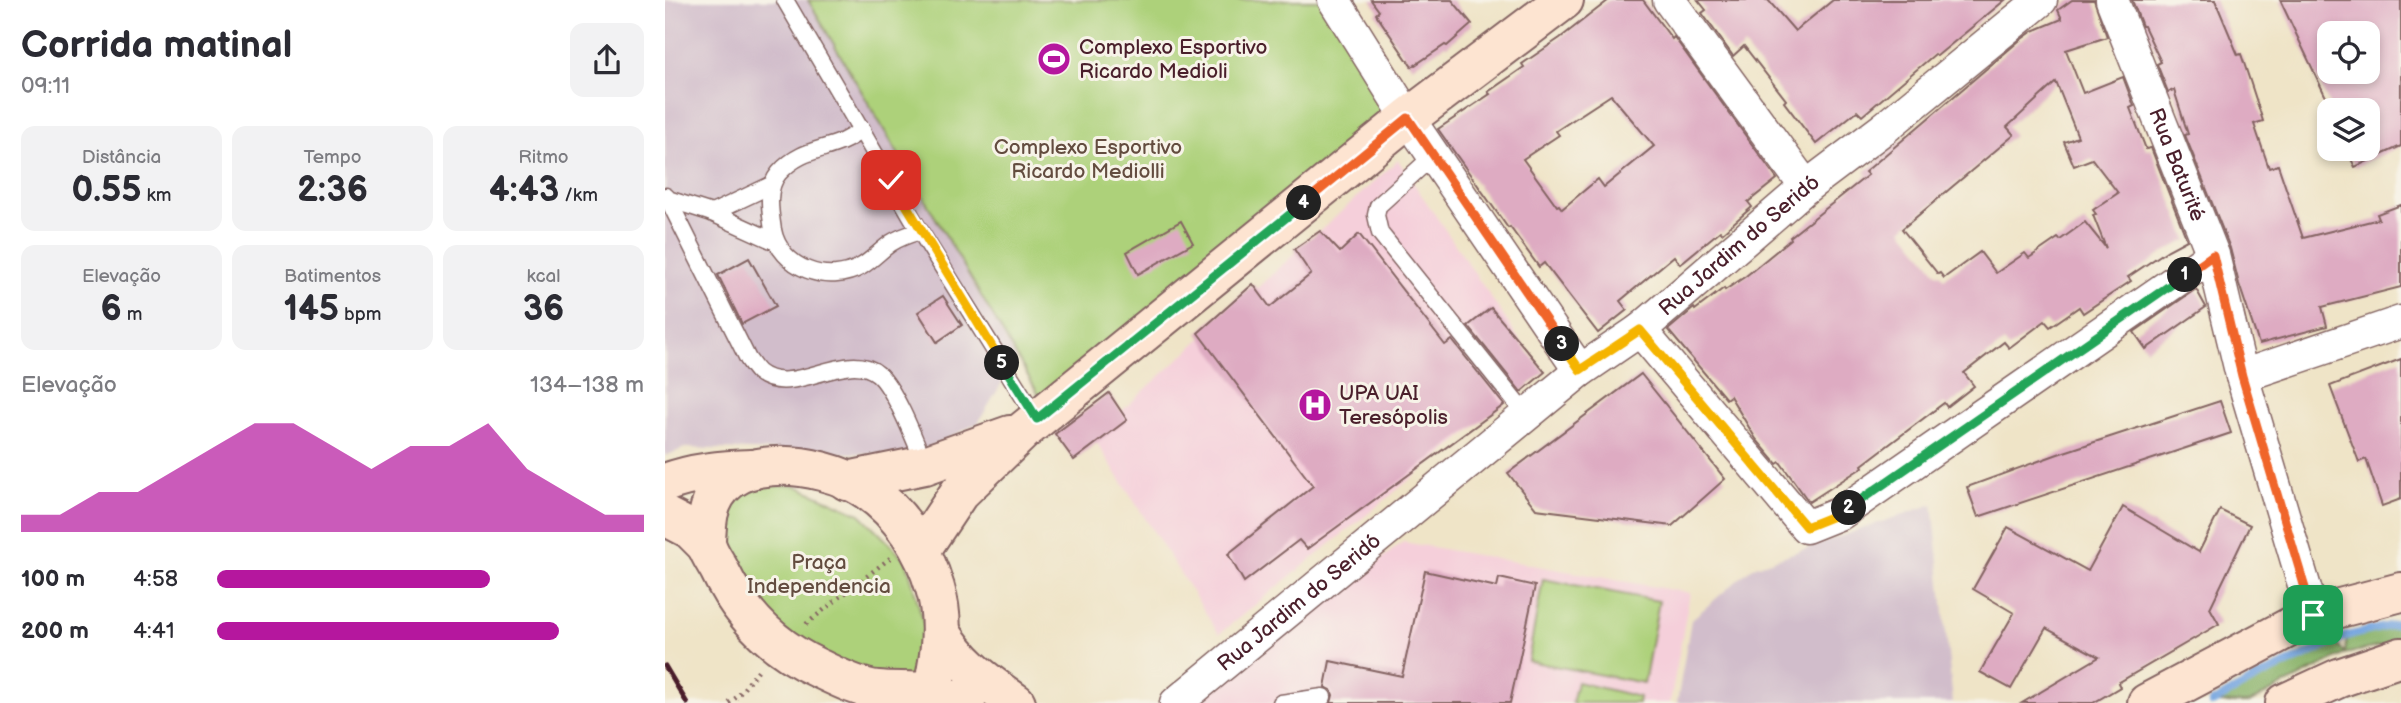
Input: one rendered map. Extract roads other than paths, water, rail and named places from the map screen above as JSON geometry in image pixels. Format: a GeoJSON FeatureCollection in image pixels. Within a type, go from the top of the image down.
{"type":"FeatureCollection","features":[{"type":"Feature","properties":{"kind":"street"},"geometry":{"type":"LineString","coordinates":[[1334,0],[1408,118],[1580,370]]}},
{"type":"Feature","properties":{"kind":"street"},"geometry":{"type":"LineString","coordinates":[[902,558],[959,493],[1030,425],[1408,118],[1563,0]]}},
{"type":"Feature","properties":{"kind":"street"},"geometry":{"type":"LineString","coordinates":[[1669,0],[1805,187]]}},
{"type":"Feature","properties":{"kind":"street","name":"Rua Jardim do Seridó"},"geometry":{"type":"LineString","coordinates":[[1176,703],[1580,370],[1640,330],[1805,187],[1883,130],[2041,0]]}},
{"type":"Feature","properties":{"kind":"street","name":"Rua Baturité"},"geometry":{"type":"LineString","coordinates":[[2112,0],[2213,255],[2242,376],[2313,615]]}},
{"type":"Feature","properties":{"kind":"street"},"geometry":{"type":"LineString","coordinates":[[1640,330],[1806,527],[1841,513],[2213,255]]}},
{"type":"Feature","properties":{"kind":"street"},"geometry":{"type":"LineString","coordinates":[[2242,376],[2401,322]]}},
{"type":"Feature","properties":{"kind":"street"},"geometry":{"type":"LineString","coordinates":[[847,481],[925,465],[1030,425]]}},
{"type":"Feature","properties":{"kind":"street"},"geometry":{"type":"LineString","coordinates":[[665,483],[684,475],[774,465],[799,466],[824,472],[866,490],[888,508],[910,533],[902,558]]}},
{"type":"Feature","properties":{"kind":"street"},"geometry":{"type":"LineString","coordinates":[[706,545],[708,510],[725,483],[752,469]]}},
{"type":"Feature","properties":{"kind":"street"},"geometry":{"type":"LineString","coordinates":[[665,516],[689,530],[706,545],[728,589],[746,614],[767,636],[792,655],[874,690],[942,700],[941,632],[936,589],[902,558]]}},
{"type":"Feature","properties":{"kind":"street"},"geometry":{"type":"LineString","coordinates":[[2147,703],[2313,615],[2401,592]]}},
{"type":"Feature","properties":{"kind":"street"},"geometry":{"type":"LineString","coordinates":[[941,632],[954,653],[969,669],[1016,703]]}},
{"type":"Feature","properties":{"kind":"street"},"geometry":{"type":"LineString","coordinates":[[2285,703],[2339,678],[2401,657]]}},
{"type":"Feature","properties":{"kind":"lane"},"geometry":{"type":"LineString","coordinates":[[785,0],[921,231],[1030,425]]}},
{"type":"Feature","properties":{"kind":"lane"},"geometry":{"type":"LineString","coordinates":[[712,213],[771,185],[792,161],[809,151],[842,143],[862,129]]}},
{"type":"Feature","properties":{"kind":"lane"},"geometry":{"type":"LineString","coordinates":[[1434,155],[1378,206],[1376,215],[1380,233],[1525,415]]}},
{"type":"Feature","properties":{"kind":"lane"},"geometry":{"type":"LineString","coordinates":[[771,185],[770,213],[781,252],[798,266],[818,274],[841,274],[861,267],[901,237],[921,231]]}},
{"type":"Feature","properties":{"kind":"lane"},"geometry":{"type":"LineString","coordinates":[[666,196],[776,242]]}},
{"type":"Feature","properties":{"kind":"lane"},"geometry":{"type":"LineString","coordinates":[[666,196],[748,359],[760,373],[776,380],[854,365],[869,368],[881,376],[899,407],[925,465]]}},
{"type":"Feature","properties":{"kind":"lane"},"geometry":{"type":"LineString","coordinates":[[1280,703],[1323,697]]}},
{"type":"Feature","properties":{"kind":"waterway"},"geometry":{"type":"LineString","coordinates":[[2212,703],[2259,677],[2347,636],[2401,623]]}},
{"type":"Feature","properties":{"kind":"railway"},"geometry":{"type":"LineString","coordinates":[[665,666],[687,703]]}},
{"type":"Feature","properties":{"kind":"place","name":"Complexo Esportivo Ricardo Medioli"},"geometry":{"type":"Point","coordinates":[1054,59]}},
{"type":"Feature","properties":{"kind":"place","name":"UPA UAI Teresópolis"},"geometry":{"type":"Point","coordinates":[1315,405]}},
{"type":"Feature","properties":{"kind":"park label","name":"Complexo Esportivo Ricardo Mediolli"},"geometry":{"type":"Point","coordinates":[1088,159]}},
{"type":"Feature","properties":{"kind":"park label","name":"Praça Independencia"},"geometry":{"type":"Point","coordinates":[819,574]}}]}
